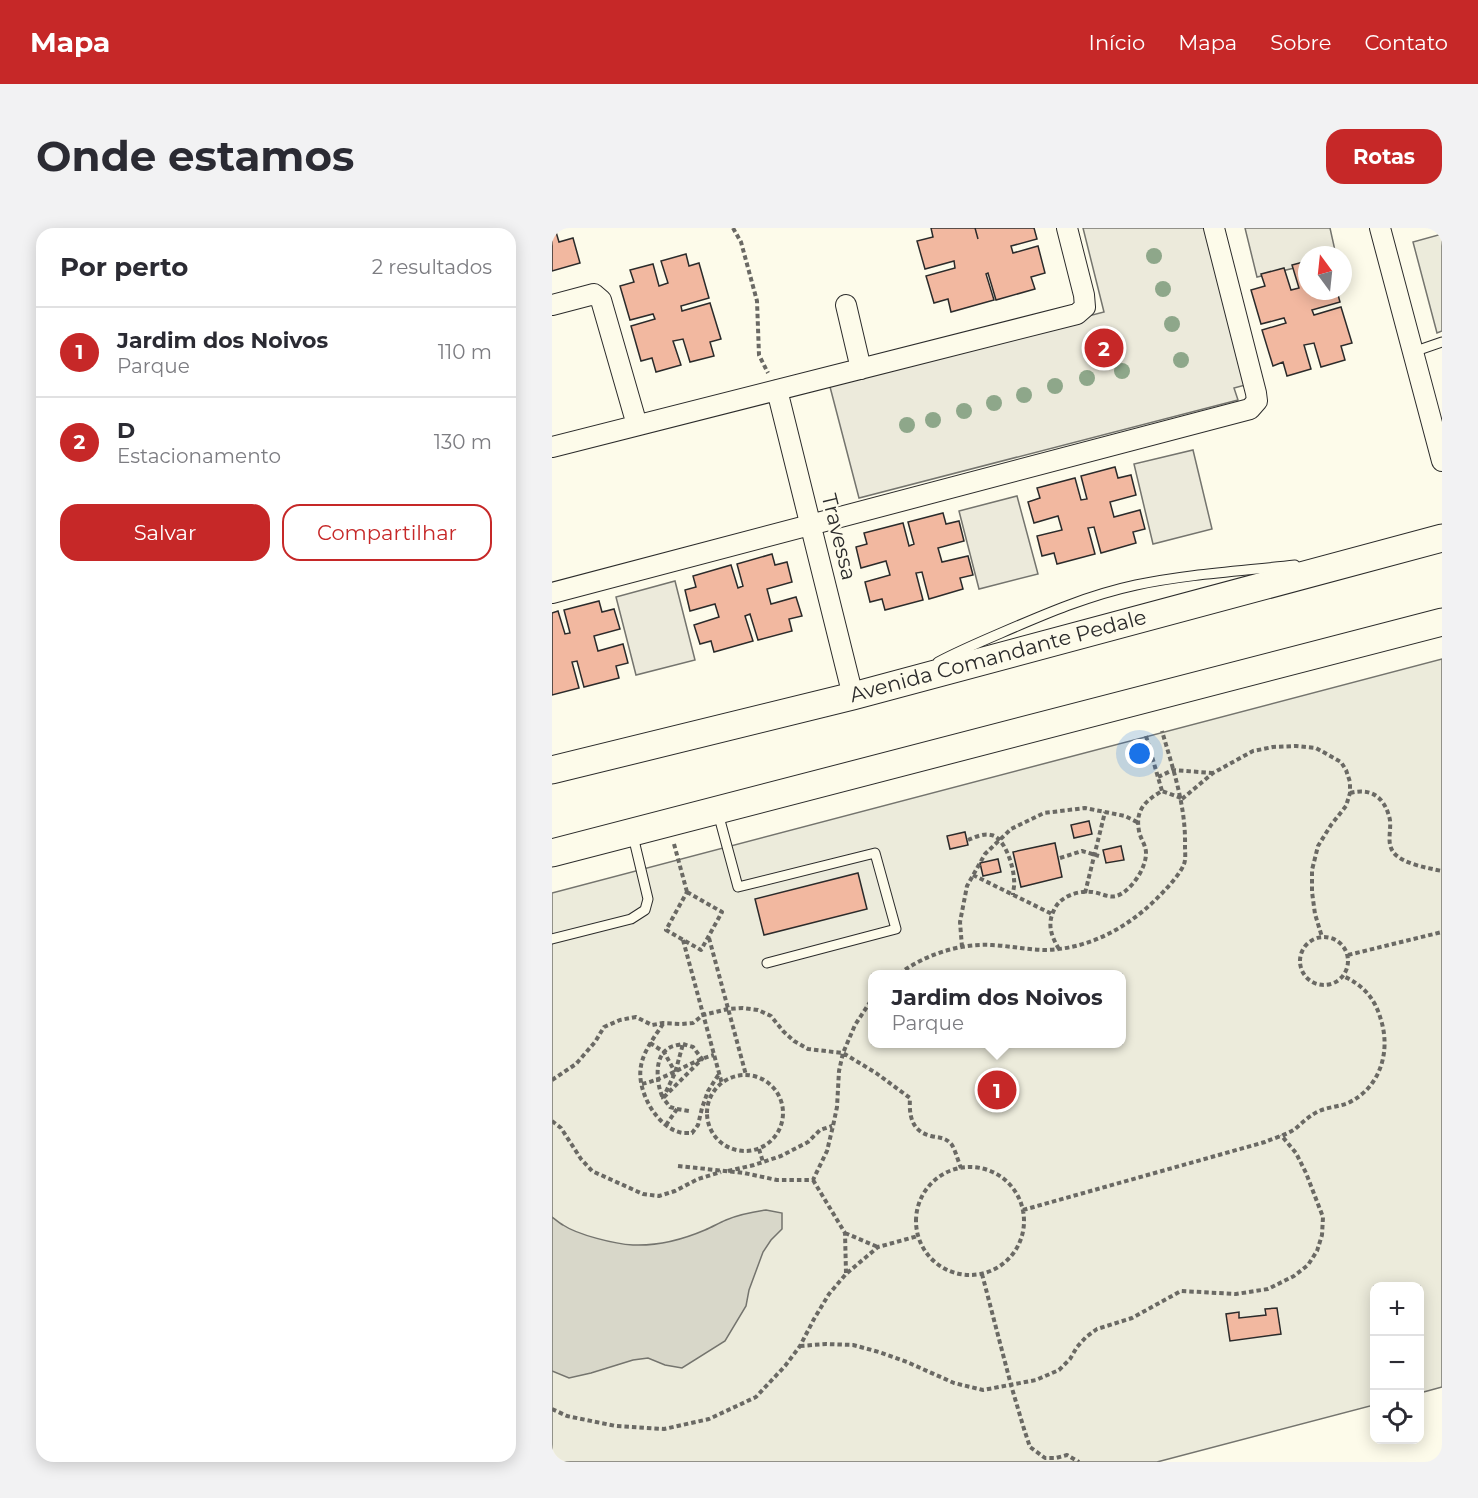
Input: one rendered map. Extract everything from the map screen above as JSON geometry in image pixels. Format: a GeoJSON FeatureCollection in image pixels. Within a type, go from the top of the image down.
{"type":"FeatureCollection","features":[{"type":"Feature","properties":{"kind":"street"},"geometry":{"type":"LineString","coordinates":[[552,447],[1077,314],[1085,308],[1084,295],[1067,228]]}},
{"type":"Feature","properties":{"kind":"street"},"geometry":{"type":"LineString","coordinates":[[552,593],[1250,409],[1257,401],[1256,393],[1214,228]]}},
{"type":"Feature","properties":{"kind":"street"},"geometry":{"type":"LineString","coordinates":[[1380,228],[1442,461]]}},
{"type":"Feature","properties":{"kind":"street"},"geometry":{"type":"LineString","coordinates":[[552,305],[594,294],[601,300],[636,425]]}},
{"type":"Feature","properties":{"kind":"street"},"geometry":{"type":"LineString","coordinates":[[846,305],[861,369]]}},
{"type":"Feature","properties":{"kind":"street","name":"Travessa"},"geometry":{"type":"LineString","coordinates":[[777,390],[853,696]]}},
{"type":"Feature","properties":{"kind":"street","name":"Avenida Comandante Pedale"},"geometry":{"type":"LineString","coordinates":[[552,770],[853,696],[1442,538]]}},
{"type":"Feature","properties":{"kind":"street"},"geometry":{"type":"LineString","coordinates":[[552,853],[1442,622]]}},
{"type":"Feature","properties":{"kind":"lane"},"geometry":{"type":"LineString","coordinates":[[1413,352],[1442,342]]}},
{"type":"Feature","properties":{"kind":"lane"},"geometry":{"type":"LineString","coordinates":[[1311,564],[1355,561]]}},
{"type":"Feature","properties":{"kind":"lane"},"geometry":{"type":"LineString","coordinates":[[902,682],[948,656],[1079,601],[1134,585],[1187,576],[1300,564]]}},
{"type":"Feature","properties":{"kind":"lane"},"geometry":{"type":"LineString","coordinates":[[717,810],[738,887],[875,853],[896,929],[767,963]]}},
{"type":"Feature","properties":{"kind":"lane"},"geometry":{"type":"LineString","coordinates":[[552,939],[631,919],[645,910],[648,899],[633,832]]}},
{"type":"Feature","properties":{"kind":"path"},"geometry":{"type":"LineString","coordinates":[[733,228],[741,242],[757,301],[759,355],[777,390]]}},
{"type":"Feature","properties":{"kind":"path"},"geometry":{"type":"LineString","coordinates":[[905,970],[934,955],[962,946],[991,945],[1046,950],[1073,947],[1098,940],[1123,926],[1149,907],[1171,884],[1184,864],[1182,798],[1162,731]]}},
{"type":"Feature","properties":{"kind":"path"},"geometry":{"type":"LineString","coordinates":[[1146,736],[1162,791]]}},
{"type":"Feature","properties":{"kind":"path"},"geometry":{"type":"LineString","coordinates":[[1182,798],[1213,774],[1253,751],[1273,747],[1316,748],[1341,762],[1350,782],[1350,793],[1346,806],[1318,846],[1312,870],[1311,892],[1322,937]]}},
{"type":"Feature","properties":{"kind":"path"},"geometry":{"type":"LineString","coordinates":[[1158,777],[1173,771],[1213,774]]}},
{"type":"Feature","properties":{"kind":"path"},"geometry":{"type":"LineString","coordinates":[[1350,793],[1361,790],[1374,794],[1383,802],[1389,816],[1389,841],[1394,852],[1403,860],[1442,871]]}},
{"type":"Feature","properties":{"kind":"path"},"geometry":{"type":"LineString","coordinates":[[1059,949],[1051,936],[1050,919],[1056,904],[1067,896],[1085,892],[1109,897],[1123,893],[1144,865],[1146,851],[1138,830],[1139,811],[1149,798],[1162,791],[1182,798]]}},
{"type":"Feature","properties":{"kind":"path"},"geometry":{"type":"LineString","coordinates":[[962,946],[960,922],[967,886],[985,854],[1011,829],[1044,813],[1085,807],[1125,816],[1139,823]]}},
{"type":"Feature","properties":{"kind":"path"},"geometry":{"type":"LineString","coordinates":[[1085,892],[1097,855],[1105,812]]}},
{"type":"Feature","properties":{"kind":"path"},"geometry":{"type":"LineString","coordinates":[[669,822],[687,892],[666,930],[701,950],[722,912],[687,892]]}},
{"type":"Feature","properties":{"kind":"path"},"geometry":{"type":"LineString","coordinates":[[968,840],[984,835],[994,835],[1000,840],[1007,850],[1011,865],[1014,879],[1013,895]]}},
{"type":"Feature","properties":{"kind":"path"},"geometry":{"type":"LineString","coordinates":[[1060,858],[1082,851],[1097,855]]}},
{"type":"Feature","properties":{"kind":"path"},"geometry":{"type":"LineString","coordinates":[[973,875],[1052,914]]}},
{"type":"Feature","properties":{"kind":"path"},"geometry":{"type":"LineString","coordinates":[[1348,955],[1442,932]]}},
{"type":"Feature","properties":{"kind":"path"},"geometry":{"type":"LineString","coordinates":[[708,937],[747,1076]]}},
{"type":"Feature","properties":{"kind":"path"},"geometry":{"type":"LineString","coordinates":[[1322,937],[1338,941],[1348,955],[1347,970],[1343,976],[1331,984],[1323,985],[1309,980],[1301,967],[1300,959],[1303,951],[1314,939],[1322,937]]}},
{"type":"Feature","properties":{"kind":"path"},"geometry":{"type":"LineString","coordinates":[[683,939],[722,1084]]}},
{"type":"Feature","properties":{"kind":"path"},"geometry":{"type":"LineString","coordinates":[[1023,1210],[1265,1142],[1293,1130],[1305,1119],[1319,1111],[1348,1103],[1365,1091],[1380,1072],[1385,1051],[1384,1028],[1379,1011],[1370,996],[1358,983],[1343,976]]}},
{"type":"Feature","properties":{"kind":"path"},"geometry":{"type":"LineString","coordinates":[[813,1180],[827,1151],[833,1126],[843,1053],[855,1024],[868,1006]]}},
{"type":"Feature","properties":{"kind":"path"},"geometry":{"type":"LineString","coordinates":[[552,1080],[576,1064],[595,1042],[604,1026],[620,1020],[636,1017],[652,1025],[681,1024],[693,1023],[703,1015],[728,1009],[758,1010],[771,1016],[794,1041],[808,1049],[843,1053],[910,1098],[911,1120],[918,1131],[931,1136],[943,1137],[952,1144],[961,1168]]}},
{"type":"Feature","properties":{"kind":"path"},"geometry":{"type":"LineString","coordinates":[[663,1023],[650,1043],[640,1066],[642,1091],[654,1114],[666,1125],[683,1133],[692,1133],[698,1125],[708,1090],[719,1074]]}},
{"type":"Feature","properties":{"kind":"path"},"geometry":{"type":"LineString","coordinates":[[650,1043],[664,1052],[675,1073]]}},
{"type":"Feature","properties":{"kind":"path"},"geometry":{"type":"LineString","coordinates":[[688,1111],[670,1107],[663,1098],[657,1081],[658,1067],[664,1052],[673,1046],[683,1044],[693,1047],[702,1059]]}},
{"type":"Feature","properties":{"kind":"path"},"geometry":{"type":"LineString","coordinates":[[663,1098],[675,1073],[683,1044]]}},
{"type":"Feature","properties":{"kind":"path"},"geometry":{"type":"LineString","coordinates":[[642,1084],[657,1081],[714,1055]]}},
{"type":"Feature","properties":{"kind":"path"},"geometry":{"type":"LineString","coordinates":[[663,1098],[702,1059]]}},
{"type":"Feature","properties":{"kind":"path"},"geometry":{"type":"LineString","coordinates":[[751,1075],[764,1080],[774,1088],[781,1100],[782,1123],[777,1134],[769,1143],[759,1149],[735,1150],[724,1145],[715,1137],[709,1127],[707,1114],[709,1101],[715,1089],[722,1084],[725,1080],[751,1075]]}},
{"type":"Feature","properties":{"kind":"path"},"geometry":{"type":"LineString","coordinates":[[666,1125],[677,1109]]}},
{"type":"Feature","properties":{"kind":"path"},"geometry":{"type":"LineString","coordinates":[[552,1121],[561,1128],[581,1159],[592,1171],[644,1194],[660,1197],[698,1179],[781,1156],[808,1142],[820,1130],[833,1126]]}},
{"type":"Feature","properties":{"kind":"path"},"geometry":{"type":"LineString","coordinates":[[800,1346],[853,1345],[907,1362],[954,1383],[983,1390],[1036,1380],[1059,1370],[1086,1337],[1097,1329],[1132,1318],[1180,1291],[1236,1294],[1268,1288],[1294,1276],[1308,1265],[1317,1251],[1322,1235],[1323,1217],[1306,1173],[1296,1153],[1281,1135]]}},
{"type":"Feature","properties":{"kind":"path"},"geometry":{"type":"LineString","coordinates":[[759,1149],[763,1162]]}},
{"type":"Feature","properties":{"kind":"path"},"geometry":{"type":"LineString","coordinates":[[678,1166],[744,1173],[777,1180],[813,1180]]}},
{"type":"Feature","properties":{"kind":"path"},"geometry":{"type":"LineString","coordinates":[[971,1167],[988,1169],[1003,1178],[1015,1190],[1023,1205],[1023,1210],[1025,1222],[1022,1239],[1014,1254],[1001,1266],[982,1274],[967,1276],[948,1272],[932,1261],[921,1246],[915,1228],[916,1209],[924,1192],[937,1178],[953,1169],[971,1167]]}},
{"type":"Feature","properties":{"kind":"path"},"geometry":{"type":"LineString","coordinates":[[813,1180],[846,1233],[846,1274]]}},
{"type":"Feature","properties":{"kind":"path"},"geometry":{"type":"LineString","coordinates":[[846,1233],[878,1247]]}},
{"type":"Feature","properties":{"kind":"path"},"geometry":{"type":"LineString","coordinates":[[552,1408],[567,1416],[616,1426],[664,1429],[710,1419],[756,1397],[800,1346],[829,1294],[846,1274],[878,1247],[918,1236]]}},
{"type":"Feature","properties":{"kind":"path"},"geometry":{"type":"LineString","coordinates":[[982,1274],[1030,1447],[1045,1458],[1067,1455],[1079,1462]]}},
{"type":"Feature","properties":{"kind":"shaded area"},"geometry":{"type":"Polygon","coordinates":[[[1083,228],[1209,228],[1249,384],[1234,388],[1238,400],[859,498],[829,383],[1104,312],[1083,228]]]}},
{"type":"Feature","properties":{"kind":"shaded area"},"geometry":{"type":"Polygon","coordinates":[[[1245,228],[1330,228],[1334,246],[1298,246],[1298,267],[1257,277],[1245,228]]]}},
{"type":"Feature","properties":{"kind":"shaded area"},"geometry":{"type":"Polygon","coordinates":[[[1442,234],[1442,331],[1437,333],[1413,242],[1442,234]]]}},
{"type":"Feature","properties":{"kind":"shaded area"},"geometry":{"type":"Polygon","coordinates":[[[1193,450],[1212,529],[1153,544],[1134,464],[1193,450]]]}},
{"type":"Feature","properties":{"kind":"shaded area"},"geometry":{"type":"Polygon","coordinates":[[[1017,496],[1038,574],[979,589],[959,511],[1017,496]]]}},
{"type":"Feature","properties":{"kind":"shaded area"},"geometry":{"type":"Polygon","coordinates":[[[675,581],[695,660],[636,675],[616,597],[675,581]]]}},
{"type":"Feature","properties":{"kind":"shaded area"},"geometry":{"type":"Polygon","coordinates":[[[1442,659],[1442,1387],[1424,1392],[1424,1282],[1370,1282],[1370,1406],[1157,1462],[552,1462],[552,893],[1442,659]]]}},
{"type":"Feature","properties":{"kind":"shaded area"},"geometry":{"type":"Polygon","coordinates":[[[766,1210],[782,1213],[782,1229],[763,1252],[749,1290],[746,1306],[725,1341],[682,1368],[665,1365],[648,1358],[569,1378],[552,1371],[552,1217],[570,1229],[587,1235],[617,1243],[642,1245],[679,1239],[735,1217],[766,1210]]]}},
{"type":"Feature","properties":{"kind":"building"},"geometry":{"type":"Polygon","coordinates":[[[931,228],[1034,228],[1037,239],[1011,246],[1013,253],[1038,246],[1045,273],[1031,277],[1035,289],[996,300],[988,273],[986,274],[994,300],[951,312],[948,299],[934,303],[926,276],[955,268],[954,261],[925,269],[917,241],[933,237],[931,228]]]}},
{"type":"Feature","properties":{"kind":"building"},"geometry":{"type":"Polygon","coordinates":[[[556,232],[559,242],[573,238],[580,263],[552,271],[552,233],[556,232]]]}},
{"type":"Feature","properties":{"kind":"building"},"geometry":{"type":"Polygon","coordinates":[[[686,254],[689,266],[699,263],[709,298],[681,306],[682,311],[710,303],[721,339],[710,342],[714,356],[690,362],[683,339],[673,341],[681,365],[656,372],[652,358],[641,361],[631,326],[655,319],[653,314],[630,320],[620,286],[634,282],[630,270],[653,264],[659,286],[668,283],[661,261],[686,254]]]}},
{"type":"Feature","properties":{"kind":"building"},"geometry":{"type":"Polygon","coordinates":[[[1298,263],[1298,285],[1292,265],[1298,263]]]}},
{"type":"Feature","properties":{"kind":"building"},"geometry":{"type":"Polygon","coordinates":[[[1284,268],[1291,290],[1298,288],[1298,300],[1339,300],[1340,302],[1312,310],[1314,315],[1341,307],[1352,343],[1341,346],[1345,360],[1321,367],[1314,343],[1304,345],[1311,369],[1287,376],[1283,362],[1273,366],[1262,330],[1286,323],[1284,318],[1261,324],[1251,290],[1265,286],[1261,274],[1284,268]]]}},
{"type":"Feature","properties":{"kind":"building"},"geometry":{"type":"Polygon","coordinates":[[[1115,467],[1118,478],[1131,475],[1136,495],[1110,502],[1114,517],[1140,510],[1145,529],[1133,532],[1136,543],[1101,553],[1094,527],[1088,528],[1095,554],[1057,564],[1054,553],[1042,556],[1037,536],[1062,530],[1058,516],[1034,523],[1028,502],[1040,498],[1037,488],[1075,478],[1081,500],[1087,499],[1081,476],[1115,467]]]}},
{"type":"Feature","properties":{"kind":"building"},"geometry":{"type":"Polygon","coordinates":[[[943,513],[946,524],[959,521],[964,541],[938,548],[942,562],[968,556],[973,575],[960,578],[963,589],[929,599],[922,572],[916,573],[923,600],[885,610],[882,599],[870,602],[865,582],[890,575],[886,561],[861,568],[856,547],[867,544],[864,533],[903,523],[909,546],[914,544],[908,522],[943,513]]]}},
{"type":"Feature","properties":{"kind":"building"},"geometry":{"type":"Polygon","coordinates":[[[772,554],[775,565],[787,562],[792,582],[767,589],[771,604],[796,597],[802,616],[789,619],[792,631],[758,640],[750,614],[745,616],[753,641],[714,652],[711,641],[700,644],[694,625],[719,617],[715,604],[690,611],[685,590],[696,587],[693,576],[731,565],[738,588],[743,586],[737,564],[772,554]]]}},
{"type":"Feature","properties":{"kind":"building"},"geometry":{"type":"Polygon","coordinates":[[[599,601],[602,612],[614,609],[620,629],[594,636],[598,651],[623,644],[628,663],[616,666],[619,678],[584,687],[577,661],[572,662],[579,688],[552,695],[552,613],[558,611],[565,634],[570,633],[564,610],[599,601]]]}},
{"type":"Feature","properties":{"kind":"building"},"geometry":{"type":"Polygon","coordinates":[[[1089,821],[1092,834],[1074,838],[1071,825],[1089,821]]]}},
{"type":"Feature","properties":{"kind":"building"},"geometry":{"type":"Polygon","coordinates":[[[965,832],[968,845],[950,849],[947,836],[965,832]]]}},
{"type":"Feature","properties":{"kind":"building"},"geometry":{"type":"Polygon","coordinates":[[[1055,843],[1062,877],[1021,887],[1013,852],[1055,843]]]}},
{"type":"Feature","properties":{"kind":"building"},"geometry":{"type":"Polygon","coordinates":[[[1121,846],[1124,860],[1106,863],[1103,850],[1121,846]]]}},
{"type":"Feature","properties":{"kind":"building"},"geometry":{"type":"Polygon","coordinates":[[[998,859],[1001,872],[983,876],[980,863],[998,859]]]}},
{"type":"Feature","properties":{"kind":"building"},"geometry":{"type":"Polygon","coordinates":[[[858,873],[867,909],[764,935],[755,899],[858,873]]]}},
{"type":"Feature","properties":{"kind":"building"},"geometry":{"type":"Polygon","coordinates":[[[1277,1308],[1281,1334],[1230,1341],[1226,1314],[1239,1312],[1239,1318],[1266,1315],[1265,1309],[1277,1308]]]}},
{"type":"Feature","properties":{"kind":"place","name":"D"},"geometry":{"type":"Point","coordinates":[1104,348]}},
{"type":"Feature","properties":{"kind":"place","name":"Jardim dos Noivos"},"geometry":{"type":"Point","coordinates":[997,1090]}}]}
